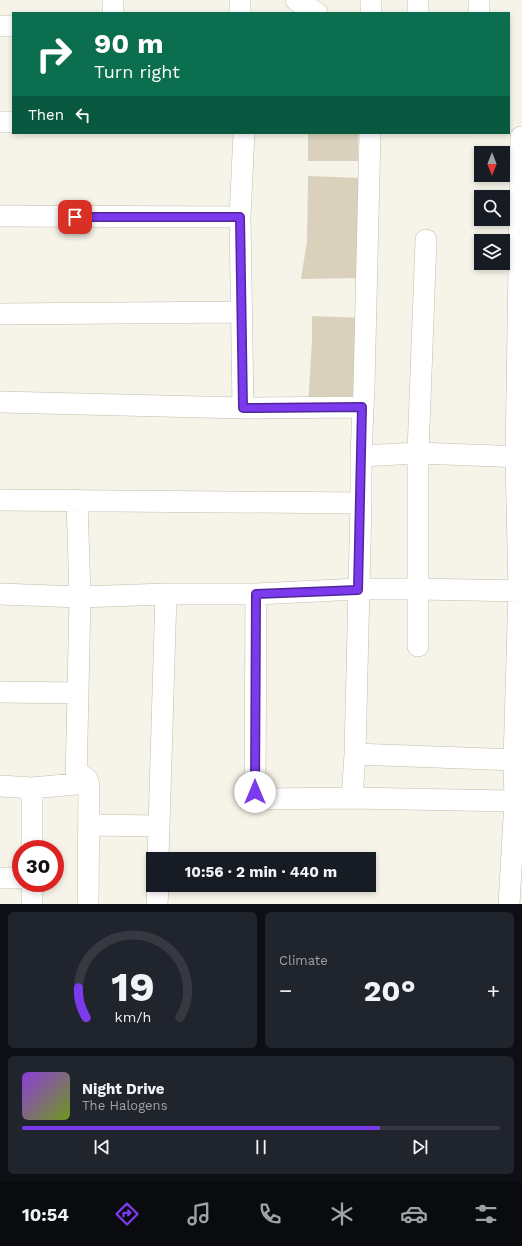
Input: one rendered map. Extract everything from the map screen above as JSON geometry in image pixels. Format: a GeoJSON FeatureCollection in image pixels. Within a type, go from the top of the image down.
{"type":"FeatureCollection","features":[{"type":"Feature","properties":{"kind":"street"},"geometry":{"type":"LineString","coordinates":[[113,12],[114,0]]}},
{"type":"Feature","properties":{"kind":"street"},"geometry":{"type":"LineString","coordinates":[[240,0],[240,12]]}},
{"type":"Feature","properties":{"kind":"street"},"geometry":{"type":"LineString","coordinates":[[296,0],[315,12]]}},
{"type":"Feature","properties":{"kind":"street"},"geometry":{"type":"LineString","coordinates":[[371,0],[371,12]]}},
{"type":"Feature","properties":{"kind":"street"},"geometry":{"type":"LineString","coordinates":[[418,0],[418,12]]}},
{"type":"Feature","properties":{"kind":"street"},"geometry":{"type":"LineString","coordinates":[[479,0],[479,12]]}},
{"type":"Feature","properties":{"kind":"street"},"geometry":{"type":"LineString","coordinates":[[0,26],[12,26]]}},
{"type":"Feature","properties":{"kind":"street"},"geometry":{"type":"LineString","coordinates":[[0,122],[12,122]]}},
{"type":"Feature","properties":{"kind":"street"},"geometry":{"type":"LineString","coordinates":[[243,408],[240,217],[244,134]]}},
{"type":"Feature","properties":{"kind":"street"},"geometry":{"type":"LineString","coordinates":[[352,798],[355,754],[362,407],[370,134]]}},
{"type":"Feature","properties":{"kind":"street"},"geometry":{"type":"LineString","coordinates":[[509,904],[515,801],[514,760],[520,591],[517,134]]}},
{"type":"Feature","properties":{"kind":"street"},"geometry":{"type":"LineString","coordinates":[[0,216],[240,217]]}},
{"type":"Feature","properties":{"kind":"street"},"geometry":{"type":"LineString","coordinates":[[418,646],[418,453],[426,240]]}},
{"type":"Feature","properties":{"kind":"street"},"geometry":{"type":"LineString","coordinates":[[0,314],[242,312]]}},
{"type":"Feature","properties":{"kind":"street"},"geometry":{"type":"LineString","coordinates":[[0,402],[243,408],[362,407]]}},
{"type":"Feature","properties":{"kind":"street"},"geometry":{"type":"LineString","coordinates":[[361,456],[418,453],[519,457]]}},
{"type":"Feature","properties":{"kind":"street"},"geometry":{"type":"LineString","coordinates":[[0,500],[361,503]]}},
{"type":"Feature","properties":{"kind":"street"},"geometry":{"type":"LineString","coordinates":[[76,784],[80,597],[77,500]]}},
{"type":"Feature","properties":{"kind":"street"},"geometry":{"type":"LineString","coordinates":[[0,594],[80,597],[419,589],[520,591]]}},
{"type":"Feature","properties":{"kind":"street"},"geometry":{"type":"LineString","coordinates":[[158,852],[166,594]]}},
{"type":"Feature","properties":{"kind":"street"},"geometry":{"type":"LineString","coordinates":[[256,594],[256,796],[263,799],[352,798],[515,801]]}},
{"type":"Feature","properties":{"kind":"street"},"geometry":{"type":"LineString","coordinates":[[0,692],[78,694]]}},
{"type":"Feature","properties":{"kind":"street"},"geometry":{"type":"LineString","coordinates":[[355,754],[514,760]]}},
{"type":"Feature","properties":{"kind":"street"},"geometry":{"type":"LineString","coordinates":[[0,786],[32,788],[76,784],[83,776],[87,780],[89,786],[88,904]]}},
{"type":"Feature","properties":{"kind":"street"},"geometry":{"type":"LineString","coordinates":[[32,788],[32,840]]}},
{"type":"Feature","properties":{"kind":"street"},"geometry":{"type":"LineString","coordinates":[[89,825],[158,826]]}},
{"type":"Feature","properties":{"kind":"street"},"geometry":{"type":"LineString","coordinates":[[0,878],[12,878]]}},
{"type":"Feature","properties":{"kind":"street"},"geometry":{"type":"LineString","coordinates":[[32,892],[32,904]]}},
{"type":"Feature","properties":{"kind":"street"},"geometry":{"type":"LineString","coordinates":[[157,904],[158,892]]}},
{"type":"Feature","properties":{"kind":"building"},"geometry":{"type":"Polygon","coordinates":[[[308,134],[358,134],[358,161],[308,161],[308,134]]]}},
{"type":"Feature","properties":{"kind":"building"},"geometry":{"type":"Polygon","coordinates":[[[308,176],[362,178],[359,278],[301,279],[307,241],[308,176]]]}},
{"type":"Feature","properties":{"kind":"building"},"geometry":{"type":"Polygon","coordinates":[[[312,316],[365,318],[362,407],[308,407],[312,316]]]}},
{"type":"Feature","properties":{"kind":"route"},"geometry":{"type":"LineString","coordinates":[[75,217],[240,217],[243,408],[362,407],[358,590],[256,594],[255,792]]}}]}
